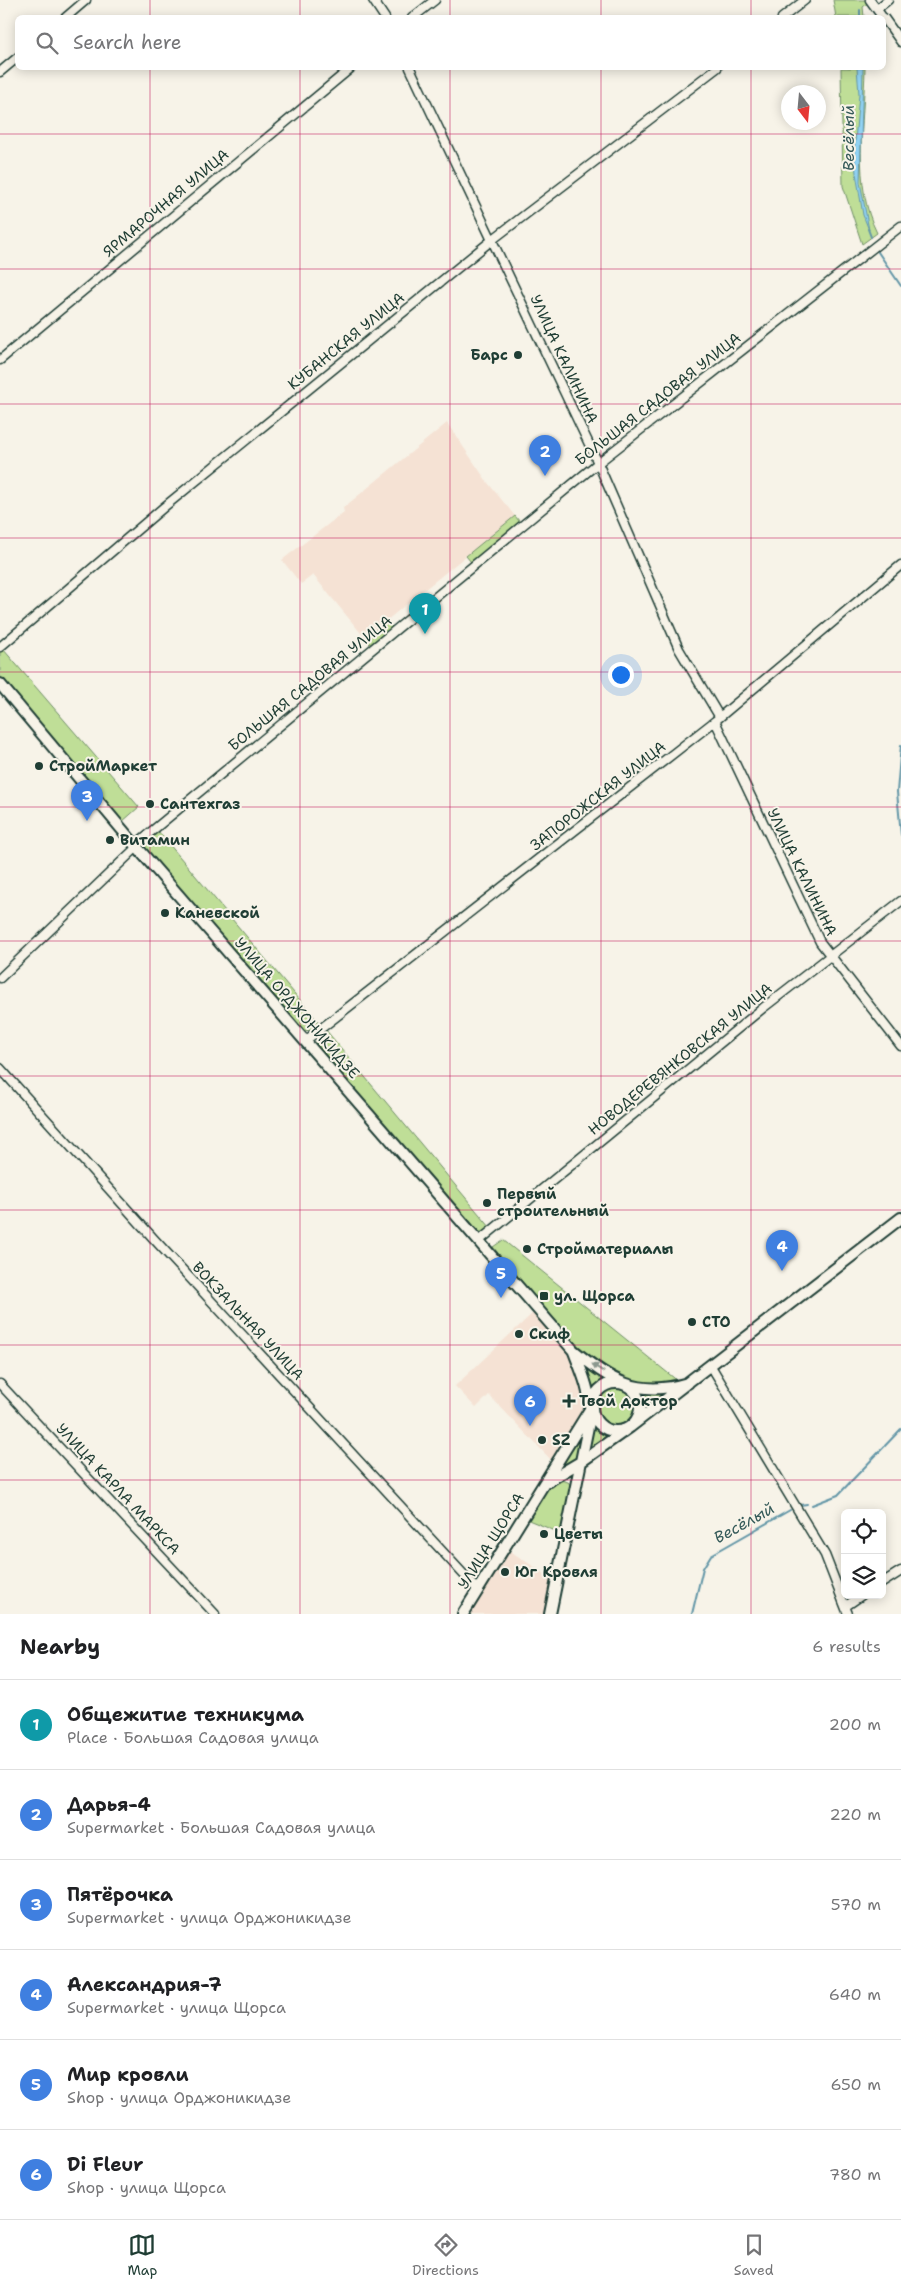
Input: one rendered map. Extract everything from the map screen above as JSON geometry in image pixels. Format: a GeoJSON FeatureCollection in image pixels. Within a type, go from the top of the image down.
{"type":"FeatureCollection","features":[{"type":"Feature","properties":{"kind":"main road","name":"УЛИЦА ОРДЖОНИКИДЗЕ"},"geometry":{"type":"LineString","coordinates":[[0,684],[304,1041],[574,1350]]}},
{"type":"Feature","properties":{"kind":"main road","name":"УЛИЦА ЩОРСА"},"geometry":{"type":"LineString","coordinates":[[545,1483],[582,1461],[630,1427],[901,1218]]}},
{"type":"Feature","properties":{"kind":"main road"},"geometry":{"type":"LineString","coordinates":[[574,1350],[635,1393],[640,1404],[637,1418],[630,1427],[614,1432],[603,1428],[594,1419],[585,1381],[574,1350]]}},
{"type":"Feature","properties":{"kind":"main road"},"geometry":{"type":"LineString","coordinates":[[550,1614],[594,1397],[600,1389],[609,1384],[660,1388],[688,1383]]}},
{"type":"Feature","properties":{"kind":"main road","name":"УЛИЦА ЩОРСА"},"geometry":{"type":"LineString","coordinates":[[463,1614],[591,1407]]}},
{"type":"Feature","properties":{"kind":"street"},"geometry":{"type":"LineString","coordinates":[[68,15],[86,0]]}},
{"type":"Feature","properties":{"kind":"street"},"geometry":{"type":"LineString","coordinates":[[373,0],[383,15]]}},
{"type":"Feature","properties":{"kind":"street"},"geometry":{"type":"LineString","coordinates":[[416,15],[435,0]]}},
{"type":"Feature","properties":{"kind":"street"},"geometry":{"type":"LineString","coordinates":[[786,15],[805,0]]}},
{"type":"Feature","properties":{"kind":"street"},"geometry":{"type":"LineString","coordinates":[[870,0],[881,15]]}},
{"type":"Feature","properties":{"kind":"street"},"geometry":{"type":"LineString","coordinates":[[877,9],[888,0]]}},
{"type":"Feature","properties":{"kind":"street"},"geometry":{"type":"LineString","coordinates":[[886,22],[901,42]]}},
{"type":"Feature","properties":{"kind":"street"},"geometry":{"type":"LineString","coordinates":[[0,72],[15,60]]}},
{"type":"Feature","properties":{"kind":"street","name":"ЯРМАРОЧНАЯ УЛИЦА"},"geometry":{"type":"LineString","coordinates":[[0,360],[349,70]]}},
{"type":"Feature","properties":{"kind":"street","name":"УЛИЦА КАЛИНИНА"},"geometry":{"type":"LineString","coordinates":[[411,70],[598,464],[679,649],[717,719],[820,942],[901,1046]]}},
{"type":"Feature","properties":{"kind":"street","name":"КУБАНСКАЯ УЛИЦА"},"geometry":{"type":"LineString","coordinates":[[0,647],[164,507],[492,240],[714,70]]}},
{"type":"Feature","properties":{"kind":"street","name":"БОЛЬШАЯ САДОВАЯ УЛИЦА"},"geometry":{"type":"LineString","coordinates":[[0,978],[136,846],[598,464],[901,226]]}},
{"type":"Feature","properties":{"kind":"street","name":"ЗАПОРОЖСКАЯ УЛИЦА"},"geometry":{"type":"LineString","coordinates":[[304,1041],[717,719],[901,565]]}},
{"type":"Feature","properties":{"kind":"street","name":"НОВОДЕРЕВЯНКОВСКАЯ УЛИЦА"},"geometry":{"type":"LineString","coordinates":[[479,1242],[763,1008],[901,901]]}},
{"type":"Feature","properties":{"kind":"street","name":"ВОКЗАЛЬНАЯ УЛИЦА"},"geometry":{"type":"LineString","coordinates":[[0,1068],[160,1246],[478,1590]]}},
{"type":"Feature","properties":{"kind":"street"},"geometry":{"type":"LineString","coordinates":[[711,1366],[825,1555],[848,1614]]}},
{"type":"Feature","properties":{"kind":"street","name":"УЛИЦА КАРЛА МАРКСА"},"geometry":{"type":"LineString","coordinates":[[0,1384],[215,1614]]}},
{"type":"Feature","properties":{"kind":"street"},"geometry":{"type":"LineString","coordinates":[[886,1580],[901,1571]]}},
{"type":"Feature","properties":{"kind":"street"},"geometry":{"type":"LineString","coordinates":[[846,1606],[856,1599]]}},
{"type":"Feature","properties":{"kind":"shaded area"},"geometry":{"type":"Polygon","coordinates":[[[447,423],[488,483],[515,516],[365,638],[313,575],[301,584],[282,560],[344,512],[343,508],[447,423]]]}},
{"type":"Feature","properties":{"kind":"shaded area"},"geometry":{"type":"Polygon","coordinates":[[[534,1312],[571,1356],[588,1404],[554,1463],[489,1395],[476,1408],[455,1386],[534,1312]]]}},
{"type":"Feature","properties":{"kind":"shaded area"},"geometry":{"type":"Polygon","coordinates":[[[507,1549],[554,1580],[547,1614],[467,1614],[507,1549]]]}},
{"type":"Feature","properties":{"kind":"green space"},"geometry":{"type":"Polygon","coordinates":[[[833,0],[866,0],[868,3],[863,7],[864,15],[836,15],[833,0]]]}},
{"type":"Feature","properties":{"kind":"green space"},"geometry":{"type":"Polygon","coordinates":[[[841,70],[865,70],[861,152],[862,173],[864,194],[869,214],[877,233],[862,244],[843,186],[841,70]]]}},
{"type":"Feature","properties":{"kind":"green space"},"geometry":{"type":"Polygon","coordinates":[[[515,516],[520,522],[471,562],[466,556],[515,516]]]}},
{"type":"Feature","properties":{"kind":"green space"},"geometry":{"type":"Polygon","coordinates":[[[387,621],[392,627],[370,644],[365,638],[387,621]]]}},
{"type":"Feature","properties":{"kind":"green space"},"geometry":{"type":"Polygon","coordinates":[[[3,649],[139,807],[122,822],[0,678],[0,652],[3,649]]]}},
{"type":"Feature","properties":{"kind":"green space"},"geometry":{"type":"Polygon","coordinates":[[[158,831],[320,1024],[312,1030],[303,1031],[141,845],[158,831]]]}},
{"type":"Feature","properties":{"kind":"green space"},"geometry":{"type":"Polygon","coordinates":[[[325,1029],[490,1227],[483,1232],[479,1232],[316,1045],[317,1036],[325,1029]]]}},
{"type":"Feature","properties":{"kind":"green space"},"geometry":{"type":"Polygon","coordinates":[[[503,1240],[679,1382],[652,1384],[633,1382],[610,1372],[592,1359],[555,1322],[493,1247],[503,1240]]]}},
{"type":"Feature","properties":{"kind":"green space"},"geometry":{"type":"Polygon","coordinates":[[[582,1360],[607,1379],[596,1386],[592,1392],[582,1360]]]}},
{"type":"Feature","properties":{"kind":"green space"},"geometry":{"type":"Polygon","coordinates":[[[615,1389],[628,1395],[634,1408],[628,1421],[615,1427],[602,1421],[596,1408],[602,1395],[615,1389]]]}},
{"type":"Feature","properties":{"kind":"green space"},"geometry":{"type":"Polygon","coordinates":[[[637,1389],[671,1391],[644,1412],[642,1396],[637,1389]]]}},
{"type":"Feature","properties":{"kind":"green space"},"geometry":{"type":"Polygon","coordinates":[[[587,1422],[580,1459],[554,1474],[587,1422]]]}},
{"type":"Feature","properties":{"kind":"green space"},"geometry":{"type":"Polygon","coordinates":[[[593,1425],[602,1432],[611,1435],[588,1453],[593,1425]]]}},
{"type":"Feature","properties":{"kind":"green space"},"geometry":{"type":"Polygon","coordinates":[[[560,1480],[568,1482],[573,1488],[563,1534],[526,1519],[547,1486],[560,1480]]]}},
{"type":"Feature","properties":{"kind":"water"},"geometry":{"type":"Polygon","coordinates":[[[857,70],[863,70],[860,182],[869,230],[863,215],[854,153],[859,94],[857,70]]]}},
{"type":"Feature","properties":{"kind":"waterway","name":"Весёлый"},"geometry":{"type":"LineString","coordinates":[[860,10],[860,15]]}},
{"type":"Feature","properties":{"kind":"waterway","name":"Весёлый"},"geometry":{"type":"LineString","coordinates":[[868,229],[871,237]]}},
{"type":"Feature","properties":{"kind":"waterway","name":"Весёлый"},"geometry":{"type":"LineString","coordinates":[[878,252],[901,286]]}},
{"type":"Feature","properties":{"kind":"waterway","name":"Весёлый"},"geometry":{"type":"LineString","coordinates":[[901,745],[897,792],[901,835]]}},
{"type":"Feature","properties":{"kind":"waterway","name":"Весёлый"},"geometry":{"type":"LineString","coordinates":[[812,1505],[838,1495],[901,1429]]}},
{"type":"Feature","properties":{"kind":"waterway","name":"Весёлый"},"geometry":{"type":"LineString","coordinates":[[800,1505],[807,1504]]}},
{"type":"Feature","properties":{"kind":"waterway","name":"Весёлый"},"geometry":{"type":"LineString","coordinates":[[692,1614],[703,1568],[711,1555],[790,1510]]}},
{"type":"Feature","properties":{"kind":"place","name":"Барс"},"geometry":{"type":"Point","coordinates":[518,355]}},
{"type":"Feature","properties":{"kind":"place","name":"Дарья-4"},"geometry":{"type":"Point","coordinates":[545,476]}},
{"type":"Feature","properties":{"kind":"place","name":"Общежитие техникума"},"geometry":{"type":"Point","coordinates":[425,634]}},
{"type":"Feature","properties":{"kind":"place","name":"СтройМаркет"},"geometry":{"type":"Point","coordinates":[39,766]}},
{"type":"Feature","properties":{"kind":"place","name":"Сантехгаз"},"geometry":{"type":"Point","coordinates":[150,804]}},
{"type":"Feature","properties":{"kind":"place","name":"Пятёрочка"},"geometry":{"type":"Point","coordinates":[87,821]}},
{"type":"Feature","properties":{"kind":"place","name":"Витамин"},"geometry":{"type":"Point","coordinates":[110,840]}},
{"type":"Feature","properties":{"kind":"place","name":"Каневской"},"geometry":{"type":"Point","coordinates":[165,913]}},
{"type":"Feature","properties":{"kind":"place","name":"Первый строительный"},"geometry":{"type":"Point","coordinates":[487,1203]}},
{"type":"Feature","properties":{"kind":"place","name":"Стройматериалы"},"geometry":{"type":"Point","coordinates":[527,1249]}},
{"type":"Feature","properties":{"kind":"place","name":"Александрия-7"},"geometry":{"type":"Point","coordinates":[782,1271]}},
{"type":"Feature","properties":{"kind":"place","name":"ул. Щорса"},"geometry":{"type":"Point","coordinates":[544,1296]}},
{"type":"Feature","properties":{"kind":"place","name":"Мир кровли"},"geometry":{"type":"Point","coordinates":[501,1298]}},
{"type":"Feature","properties":{"kind":"place","name":"СТО"},"geometry":{"type":"Point","coordinates":[692,1322]}},
{"type":"Feature","properties":{"kind":"place","name":"Скиф"},"geometry":{"type":"Point","coordinates":[519,1334]}},
{"type":"Feature","properties":{"kind":"place","name":"Твой доктор"},"geometry":{"type":"Point","coordinates":[569,1401]}},
{"type":"Feature","properties":{"kind":"place","name":"Di Fleur"},"geometry":{"type":"Point","coordinates":[530,1426]}},
{"type":"Feature","properties":{"kind":"place","name":"SZ"},"geometry":{"type":"Point","coordinates":[542,1440]}},
{"type":"Feature","properties":{"kind":"place","name":"Цветы"},"geometry":{"type":"Point","coordinates":[544,1534]}},
{"type":"Feature","properties":{"kind":"place","name":"Юг Кровля"},"geometry":{"type":"Point","coordinates":[505,1572]}}]}
